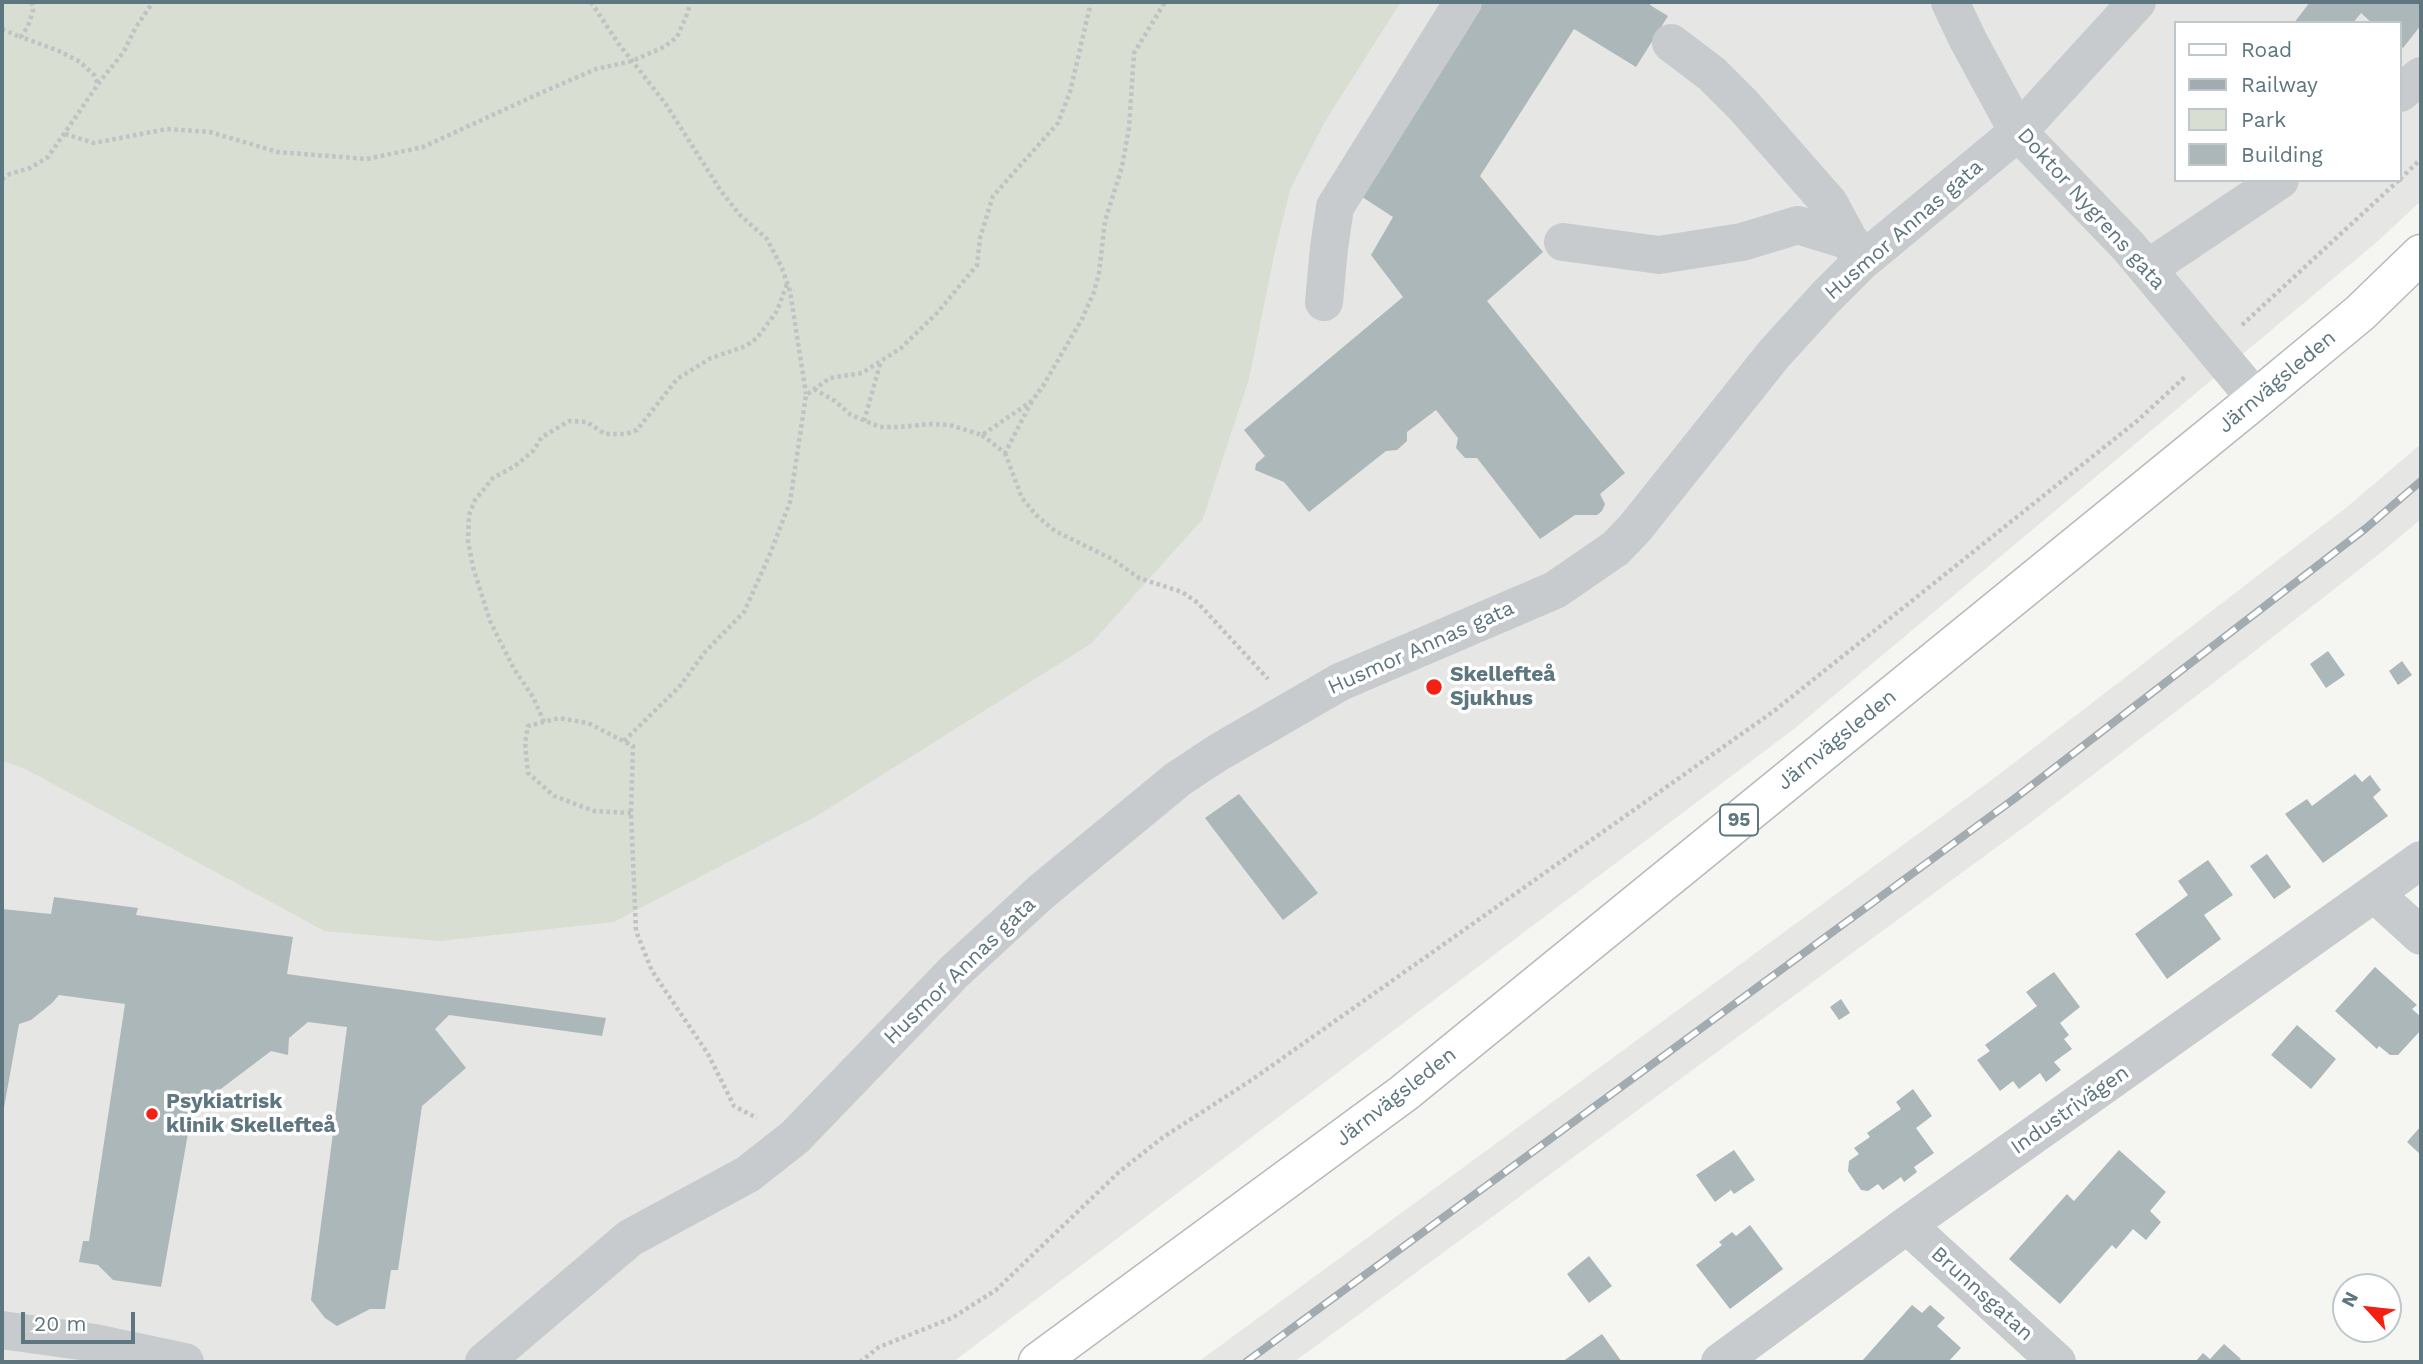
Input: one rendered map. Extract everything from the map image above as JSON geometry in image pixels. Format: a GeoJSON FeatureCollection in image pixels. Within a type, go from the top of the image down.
{"type":"FeatureCollection","features":[{"type":"Feature","properties":{"kind":"main road","name":"Järnvägsleden"},"geometry":{"type":"LineString","coordinates":[[1038,1362],[1404,1093],[2256,399],[2360,313],[2421,254]]}},
{"type":"Feature","properties":{"kind":"street"},"geometry":{"type":"LineString","coordinates":[[1324,302],[1335,207],[1464,2]]}},
{"type":"Feature","properties":{"kind":"street","name":"Doktor Nygrens gata"},"geometry":{"type":"LineString","coordinates":[[1950,2],[2018,132],[2128,246],[2256,399]]}},
{"type":"Feature","properties":{"kind":"street","name":"Husmor Annas gata"},"geometry":{"type":"LineString","coordinates":[[484,1362],[630,1238],[748,1174],[795,1137],[954,972],[1041,892],[1178,779],[1219,752],[1340,682],[1555,590],[1616,548],[1635,528],[1855,251],[2018,132],[2137,2]]}},
{"type":"Feature","properties":{"kind":"street"},"geometry":{"type":"LineString","coordinates":[[1671,43],[1712,74],[1743,105],[1829,203],[1855,251]]}},
{"type":"Feature","properties":{"kind":"street"},"geometry":{"type":"LineString","coordinates":[[2402,91],[2421,76]]}},
{"type":"Feature","properties":{"kind":"street"},"geometry":{"type":"LineString","coordinates":[[2147,269],[2277,182]]}},
{"type":"Feature","properties":{"kind":"street"},"geometry":{"type":"LineString","coordinates":[[1563,242],[1659,255],[1742,242],[1798,225],[1855,251]]}},
{"type":"Feature","properties":{"kind":"street","name":"Industrivägen"},"geometry":{"type":"LineString","coordinates":[[1720,1362],[1907,1225],[2421,860]]}},
{"type":"Feature","properties":{"kind":"street"},"geometry":{"type":"LineString","coordinates":[[2375,894],[2421,936]]}},
{"type":"Feature","properties":{"kind":"street","name":"Brunnsgatan"},"geometry":{"type":"LineString","coordinates":[[1907,1225],[2057,1362]]}},
{"type":"Feature","properties":{"kind":"street"},"geometry":{"type":"LineString","coordinates":[[2,1330],[95,1342],[185,1362]]}},
{"type":"Feature","properties":{"kind":"path"},"geometry":{"type":"LineString","coordinates":[[21,37],[33,11],[32,2]]}},
{"type":"Feature","properties":{"kind":"path"},"geometry":{"type":"LineString","coordinates":[[2,179],[30,168],[48,157],[123,53],[153,2]]}},
{"type":"Feature","properties":{"kind":"path"},"geometry":{"type":"LineString","coordinates":[[592,2],[632,61],[665,103],[721,191],[740,215],[767,239],[787,284],[806,395],[790,502],[744,612],[705,652],[680,686],[624,741]]}},
{"type":"Feature","properties":{"kind":"path"},"geometry":{"type":"LineString","coordinates":[[65,134],[94,143],[167,129],[211,132],[278,152],[367,159],[423,147],[596,69],[650,55],[677,37],[690,2]]}},
{"type":"Feature","properties":{"kind":"path"},"geometry":{"type":"LineString","coordinates":[[806,395],[830,378],[862,373],[901,348],[937,313],[977,265],[980,238],[993,196],[1058,123],[1070,92],[1091,2]]}},
{"type":"Feature","properties":{"kind":"path"},"geometry":{"type":"LineString","coordinates":[[1005,453],[1032,401],[1044,386],[1082,320],[1094,292],[1105,222],[1122,167],[1129,128],[1134,53],[1165,2]]}},
{"type":"Feature","properties":{"kind":"path"},"geometry":{"type":"LineString","coordinates":[[2,29],[60,51],[80,62],[94,75],[98,85]]}},
{"type":"Feature","properties":{"kind":"path"},"geometry":{"type":"LineString","coordinates":[[2402,176],[2421,159]]}},
{"type":"Feature","properties":{"kind":"path"},"geometry":{"type":"LineString","coordinates":[[860,1362],[879,1347],[952,1318],[996,1290],[1119,1172],[1162,1138],[1253,1079],[1774,711],[2137,421],[2396,182]]}},
{"type":"Feature","properties":{"kind":"path"},"geometry":{"type":"LineString","coordinates":[[544,722],[490,621],[473,567],[468,541],[469,515],[475,500],[493,478],[515,466],[533,451],[542,437],[569,421],[587,422],[606,434],[615,436],[637,430],[677,379],[711,358],[746,346],[757,338],[777,311],[787,284]]}},
{"type":"Feature","properties":{"kind":"path"},"geometry":{"type":"LineString","coordinates":[[864,421],[881,361]]}},
{"type":"Feature","properties":{"kind":"path"},"geometry":{"type":"LineString","coordinates":[[814,390],[864,421],[880,427],[950,425],[982,436],[1005,453],[1022,498],[1036,515],[1055,531],[1112,559],[1139,578],[1182,593],[1198,603],[1294,708]]}},
{"type":"Feature","properties":{"kind":"path"},"geometry":{"type":"LineString","coordinates":[[982,436],[1032,401]]}},
{"type":"Feature","properties":{"kind":"path"},"geometry":{"type":"LineString","coordinates":[[631,813],[594,811],[554,796],[528,773],[525,743],[528,726],[559,718],[589,723],[633,746],[631,813],[636,931],[652,971],[708,1054],[733,1106],[795,1137]]}},
{"type":"Feature","properties":{"kind":"shaded area","name":"Skellefteå Sjukhus"},"geometry":{"type":"Polygon","coordinates":[[[1401,2],[2421,2],[2421,201],[2378,241],[1794,729],[953,1362],[2,1362],[2,761],[25,769],[324,931],[614,922],[817,816],[1091,644],[1203,519],[1249,380],[1291,188],[1325,122],[1401,2]]]}},
{"type":"Feature","properties":{"kind":"shaded area"},"geometry":{"type":"Polygon","coordinates":[[[2421,444],[2421,519],[2242,661],[2031,822],[1294,1362],[1198,1362],[1997,776],[2347,507],[2421,444]]]}},
{"type":"Feature","properties":{"kind":"green space"},"geometry":{"type":"Polygon","coordinates":[[[2,2],[1401,2],[1325,122],[1291,188],[1249,380],[1203,519],[1091,644],[817,816],[614,922],[440,941],[324,931],[25,769],[2,761],[2,2]]]}},
{"type":"Feature","properties":{"kind":"building"},"geometry":{"type":"Polygon","coordinates":[[[1476,2],[1651,2],[1650,5],[1668,16],[1636,67],[1574,29],[1480,176],[1543,252],[1487,301],[1625,473],[1600,494],[1605,504],[1597,515],[1575,515],[1540,539],[1477,458],[1465,458],[1456,448],[1458,438],[1436,410],[1407,432],[1407,441],[1397,450],[1386,451],[1309,512],[1284,482],[1255,470],[1256,464],[1265,456],[1244,430],[1403,297],[1371,255],[1393,217],[1356,193],[1476,2]]]}},
{"type":"Feature","properties":{"kind":"building"},"geometry":{"type":"Polygon","coordinates":[[[2310,2],[2421,2],[2421,25],[2403,48],[2402,21],[2370,21],[2361,13],[2355,21],[2296,21],[2310,2]]]}},
{"type":"Feature","properties":{"kind":"building"},"geometry":{"type":"Polygon","coordinates":[[[2328,651],[2345,675],[2326,688],[2310,664],[2328,651]]]}},
{"type":"Feature","properties":{"kind":"building"},"geometry":{"type":"Polygon","coordinates":[[[2402,661],[2412,675],[2398,685],[2389,671],[2402,661]]]}},
{"type":"Feature","properties":{"kind":"building"},"geometry":{"type":"Polygon","coordinates":[[[2355,774],[2362,782],[2370,775],[2381,790],[2373,797],[2388,816],[2323,863],[2285,814],[2307,799],[2312,806],[2355,774]]]}},
{"type":"Feature","properties":{"kind":"building"},"geometry":{"type":"Polygon","coordinates":[[[1239,794],[1318,893],[1283,920],[1205,818],[1239,794]]]}},
{"type":"Feature","properties":{"kind":"building"},"geometry":{"type":"Polygon","coordinates":[[[2267,854],[2291,887],[2274,899],[2250,866],[2267,854]]]}},
{"type":"Feature","properties":{"kind":"building"},"geometry":{"type":"Polygon","coordinates":[[[2208,860],[2233,895],[2204,915],[2221,939],[2167,979],[2135,934],[2188,895],[2178,881],[2208,860]]]}},
{"type":"Feature","properties":{"kind":"building","name":"Psykiatrisk klinik Skellefteå"},"geometry":{"type":"Polygon","coordinates":[[[54,897],[138,908],[136,915],[293,937],[287,974],[606,1018],[602,1036],[449,1015],[435,1029],[466,1068],[422,1106],[398,1270],[391,1270],[385,1309],[370,1309],[337,1326],[325,1318],[311,1300],[347,1027],[308,1022],[289,1038],[288,1055],[271,1051],[201,1104],[190,1122],[161,1287],[113,1280],[98,1265],[79,1262],[83,1241],[89,1241],[125,1004],[59,995],[31,1020],[19,1024],[2,1119],[2,909],[51,914],[54,897]]]}},
{"type":"Feature","properties":{"kind":"building"},"geometry":{"type":"Polygon","coordinates":[[[2375,967],[2417,1005],[2412,1009],[2421,1017],[2421,1030],[2398,1055],[2390,1055],[2379,1046],[2377,1049],[2335,1011],[2375,967]]]}},
{"type":"Feature","properties":{"kind":"building"},"geometry":{"type":"Polygon","coordinates":[[[2054,972],[2080,1007],[2060,1023],[2069,1035],[2064,1039],[2072,1049],[2054,1062],[2061,1070],[2046,1082],[2040,1073],[2019,1089],[2013,1081],[2000,1091],[1977,1060],[1990,1051],[1985,1045],[2037,1006],[2026,992],[2054,972]]]}},
{"type":"Feature","properties":{"kind":"building"},"geometry":{"type":"Polygon","coordinates":[[[1841,999],[1850,1013],[1839,1020],[1830,1007],[1841,999]]]}},
{"type":"Feature","properties":{"kind":"building"},"geometry":{"type":"Polygon","coordinates":[[[2297,1025],[2336,1059],[2311,1089],[2271,1055],[2297,1025]]]}},
{"type":"Feature","properties":{"kind":"building"},"geometry":{"type":"Polygon","coordinates":[[[1913,1089],[1932,1116],[1916,1128],[1934,1153],[1914,1167],[1917,1172],[1904,1182],[1901,1177],[1883,1190],[1878,1184],[1868,1191],[1861,1190],[1848,1171],[1849,1161],[1859,1154],[1854,1148],[1870,1137],[1867,1133],[1901,1109],[1896,1102],[1913,1089]]]}},
{"type":"Feature","properties":{"kind":"building"},"geometry":{"type":"Polygon","coordinates":[[[2421,1126],[2421,1155],[2407,1142],[2421,1126]]]}},
{"type":"Feature","properties":{"kind":"building"},"geometry":{"type":"Polygon","coordinates":[[[1734,1150],[1755,1180],[1734,1194],[1731,1190],[1715,1202],[1696,1175],[1734,1150]]]}},
{"type":"Feature","properties":{"kind":"building"},"geometry":{"type":"Polygon","coordinates":[[[2119,1150],[2166,1192],[2150,1211],[2161,1222],[2146,1240],[2133,1229],[2116,1249],[2112,1245],[2060,1304],[2009,1259],[2067,1194],[2074,1201],[2119,1150]]]}},
{"type":"Feature","properties":{"kind":"building"},"geometry":{"type":"Polygon","coordinates":[[[1750,1225],[1783,1269],[1730,1309],[1696,1265],[1722,1245],[1719,1242],[1732,1232],[1736,1236],[1750,1225]]]}},
{"type":"Feature","properties":{"kind":"building"},"geometry":{"type":"Polygon","coordinates":[[[1589,1256],[1612,1286],[1589,1303],[1567,1274],[1589,1256]]]}},
{"type":"Feature","properties":{"kind":"building"},"geometry":{"type":"Polygon","coordinates":[[[1912,1305],[1922,1313],[1930,1305],[1945,1318],[1937,1326],[1961,1348],[1948,1362],[1861,1362],[1912,1305]]]}},
{"type":"Feature","properties":{"kind":"building"},"geometry":{"type":"Polygon","coordinates":[[[1602,1334],[1622,1362],[1562,1362],[1602,1334]]]}},
{"type":"Feature","properties":{"kind":"building"},"geometry":{"type":"Polygon","coordinates":[[[2224,1344],[2241,1359],[2238,1362],[2195,1362],[2203,1353],[2210,1359],[2224,1344]]]}},
{"type":"Feature","properties":{"kind":"railway"},"geometry":{"type":"LineString","coordinates":[[1246,1362],[2014,799],[2365,529],[2421,481]]}},
{"type":"Feature","properties":{"kind":"place","name":"Skellefteå Sjukhus"},"geometry":{"type":"Point","coordinates":[1434,687]}},
{"type":"Feature","properties":{"kind":"place","name":"Psykiatrisk klinik Skellefteå"},"geometry":{"type":"Point","coordinates":[152,1114]}}]}
